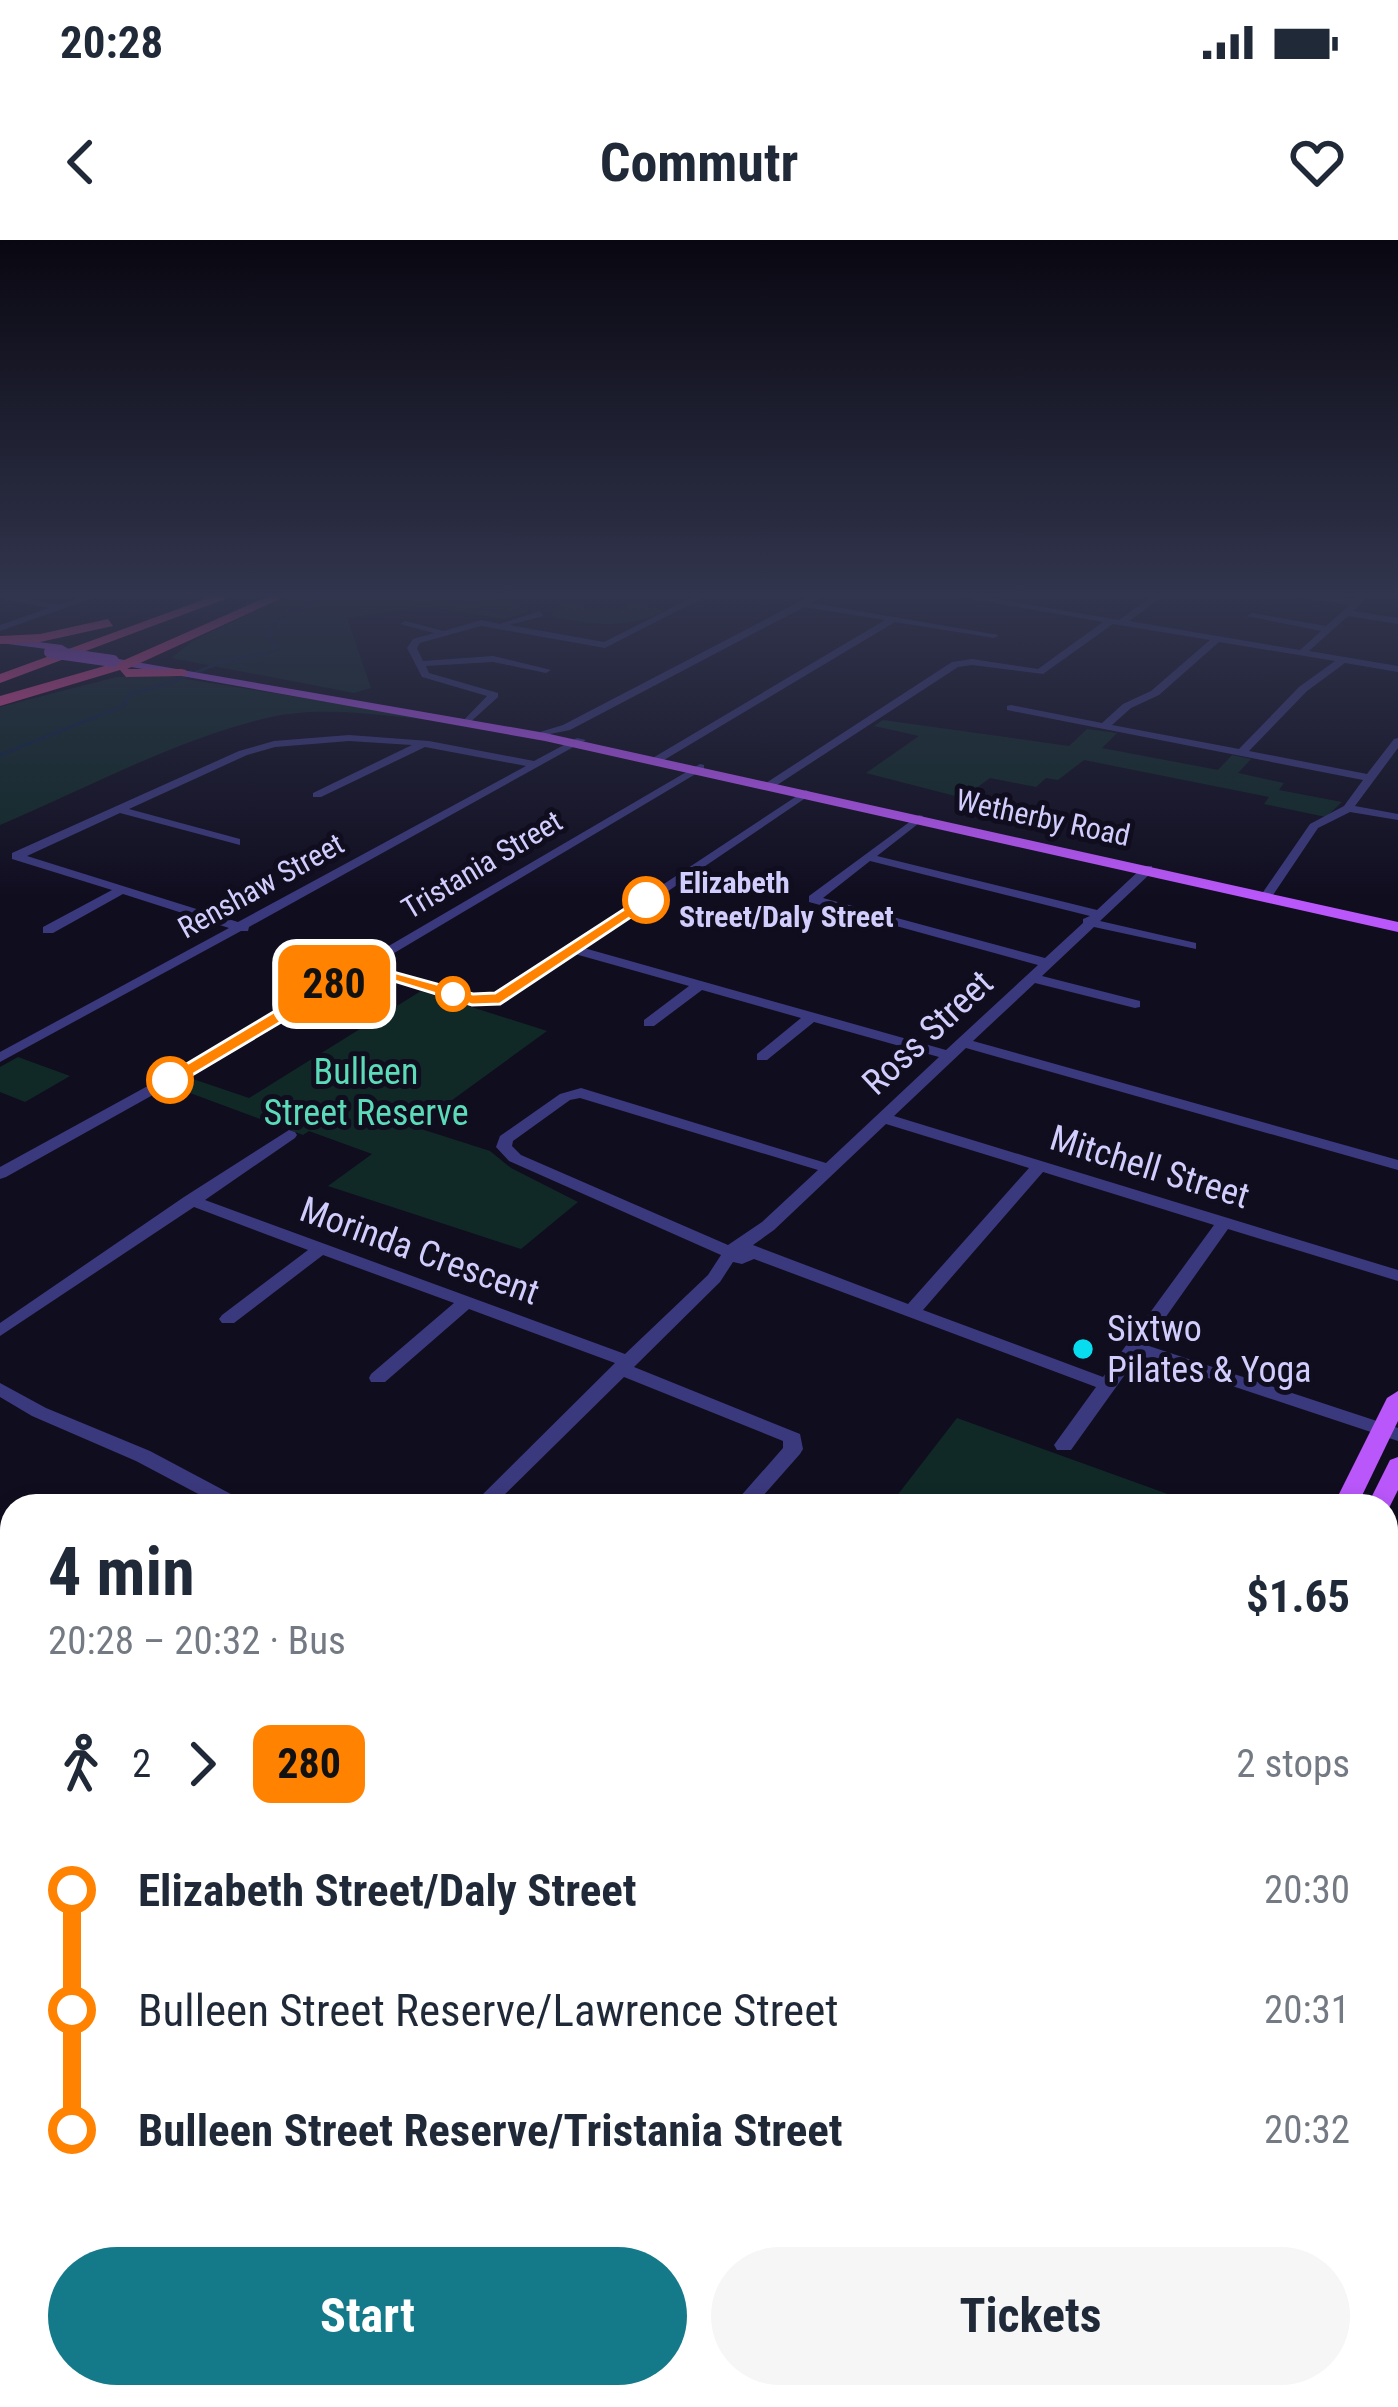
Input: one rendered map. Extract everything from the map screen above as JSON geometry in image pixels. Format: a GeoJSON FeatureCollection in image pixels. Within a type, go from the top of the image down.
{"type":"FeatureCollection","features":[{"type":"Feature","properties":{"kind":"main road","name":"Wetherby Road"},"geometry":{"type":"LineString","coordinates":[[322,694],[571,738]]}},
{"type":"Feature","properties":{"kind":"main road","name":"Wetherby Road"},"geometry":{"type":"LineString","coordinates":[[471,720],[545,732],[1398,925]]}},
{"type":"Feature","properties":{"kind":"main road"},"geometry":{"type":"LineString","coordinates":[[1352,1494],[1390,1433],[1398,1398]]}},
{"type":"Feature","properties":{"kind":"main road"},"geometry":{"type":"LineString","coordinates":[[1385,1494],[1398,1465]]}},
{"type":"Feature","properties":{"kind":"street"},"geometry":{"type":"LineString","coordinates":[[471,720],[494,700],[492,694]]}},
{"type":"Feature","properties":{"kind":"street","name":"Renshaw Street"},"geometry":{"type":"LineString","coordinates":[[0,1058],[541,762],[571,738],[647,694]]}},
{"type":"Feature","properties":{"kind":"street"},"geometry":{"type":"LineString","coordinates":[[658,760],[772,694]]}},
{"type":"Feature","properties":{"kind":"street"},"geometry":{"type":"LineString","coordinates":[[770,785],[909,694]]}},
{"type":"Feature","properties":{"kind":"street"},"geometry":{"type":"LineString","coordinates":[[1105,726],[1127,706],[1153,694]]}},
{"type":"Feature","properties":{"kind":"street"},"geometry":{"type":"LineString","coordinates":[[1240,754],[1299,694]]}},
{"type":"Feature","properties":{"kind":"street"},"geometry":{"type":"LineString","coordinates":[[1012,708],[1369,778]]}},
{"type":"Feature","properties":{"kind":"street"},"geometry":{"type":"LineString","coordinates":[[243,928],[16,857],[277,742],[335,739],[421,745],[541,762]]}},
{"type":"Feature","properties":{"kind":"street"},"geometry":{"type":"LineString","coordinates":[[1263,894],[1314,826],[1348,808],[1398,741]]}},
{"type":"Feature","properties":{"kind":"street"},"geometry":{"type":"LineString","coordinates":[[317,795],[421,745]]}},
{"type":"Feature","properties":{"kind":"street","name":"Tristania Street"},"geometry":{"type":"LineString","coordinates":[[0,1174],[697,769]]}},
{"type":"Feature","properties":{"kind":"street"},"geometry":{"type":"LineString","coordinates":[[363,966],[488,1001],[500,999],[806,793]]}},
{"type":"Feature","properties":{"kind":"street"},"geometry":{"type":"LineString","coordinates":[[1348,808],[1398,817]]}},
{"type":"Feature","properties":{"kind":"street"},"geometry":{"type":"LineString","coordinates":[[117,809],[236,842]]}},
{"type":"Feature","properties":{"kind":"street"},"geometry":{"type":"LineString","coordinates":[[915,817],[813,899],[1048,963]]}},
{"type":"Feature","properties":{"kind":"street"},"geometry":{"type":"LineString","coordinates":[[867,857],[1191,946]]}},
{"type":"Feature","properties":{"kind":"street","name":"Ross Street"},"geometry":{"type":"LineString","coordinates":[[493,1494],[1143,868]]}},
{"type":"Feature","properties":{"kind":"street"},"geometry":{"type":"LineString","coordinates":[[48,930],[120,891]]}},
{"type":"Feature","properties":{"kind":"street"},"geometry":{"type":"LineString","coordinates":[[573,949],[950,1056]]}},
{"type":"Feature","properties":{"kind":"street"},"geometry":{"type":"LineString","coordinates":[[1032,978],[1135,1004]]}},
{"type":"Feature","properties":{"kind":"street"},"geometry":{"type":"LineString","coordinates":[[649,1023],[700,985]]}},
{"type":"Feature","properties":{"kind":"street"},"geometry":{"type":"LineString","coordinates":[[762,1057],[811,1016]]}},
{"type":"Feature","properties":{"kind":"street"},"geometry":{"type":"LineString","coordinates":[[964,1043],[1398,1165]]}},
{"type":"Feature","properties":{"kind":"street"},"geometry":{"type":"LineString","coordinates":[[830,1168],[581,1093],[565,1096],[506,1139],[504,1147],[515,1158],[698,1237],[1107,1385]]}},
{"type":"Feature","properties":{"kind":"street","name":"Mitchell Street"},"geometry":{"type":"LineString","coordinates":[[883,1118],[1398,1276]]}},
{"type":"Feature","properties":{"kind":"street"},"geometry":{"type":"LineString","coordinates":[[0,1330],[289,1135]]}},
{"type":"Feature","properties":{"kind":"street"},"geometry":{"type":"LineString","coordinates":[[911,1312],[1039,1167]]}},
{"type":"Feature","properties":{"kind":"street","name":"Morinda Crescent"},"geometry":{"type":"LineString","coordinates":[[190,1200],[466,1302],[793,1438],[793,1449],[753,1494]]}},
{"type":"Feature","properties":{"kind":"street"},"geometry":{"type":"LineString","coordinates":[[1064,1445],[1224,1223]]}},
{"type":"Feature","properties":{"kind":"street"},"geometry":{"type":"LineString","coordinates":[[228,1319],[321,1248]]}},
{"type":"Feature","properties":{"kind":"street"},"geometry":{"type":"LineString","coordinates":[[378,1378],[466,1302]]}},
{"type":"Feature","properties":{"kind":"street"},"geometry":{"type":"LineString","coordinates":[[1134,1347],[1390,1433]]}},
{"type":"Feature","properties":{"kind":"street"},"geometry":{"type":"LineString","coordinates":[[0,1389],[214,1494]]}},
{"type":"Feature","properties":{"kind":"green space"},"geometry":{"type":"Polygon","coordinates":[[[50,694],[280,694],[451,722],[335,712],[267,718],[165,752],[0,825],[0,707],[50,694]]]}},
{"type":"Feature","properties":{"kind":"green space"},"geometry":{"type":"Polygon","coordinates":[[[883,720],[1069,746],[1087,729],[1117,733],[1102,748],[1218,770],[1232,755],[1251,759],[1238,773],[1284,783],[1279,790],[1342,802],[1326,817],[1264,804],[1269,797],[1084,760],[1058,780],[1046,778],[1036,787],[990,778],[963,798],[866,773],[919,736],[874,726],[883,720]]]}},
{"type":"Feature","properties":{"kind":"green space","name":"Bulleen Street Reserve"},"geometry":{"type":"Polygon","coordinates":[[[421,991],[547,1031],[415,1127],[490,1151],[511,1168],[578,1202],[521,1249],[328,1186],[372,1154],[309,1131],[303,1135],[174,1087],[190,1078],[249,1098],[421,991]]]}},
{"type":"Feature","properties":{"kind":"green space"},"geometry":{"type":"Polygon","coordinates":[[[18,1057],[70,1076],[25,1102],[0,1092],[0,1067],[18,1057]]]}},
{"type":"Feature","properties":{"kind":"green space"},"geometry":{"type":"Polygon","coordinates":[[[957,1418],[1168,1494],[898,1494],[957,1418]]]}},
{"type":"Feature","properties":{"kind":"waterway"},"geometry":{"type":"LineString","coordinates":[[0,755],[123,706],[130,694]]}},
{"type":"Feature","properties":{"kind":"bus line","name":"280"},"geometry":{"type":"LineString","coordinates":[[170,1080],[363,966],[472,1000],[500,999],[646,900]]}},
{"type":"Feature","properties":{"kind":"place","name":"Elizabeth Street/Daly Street"},"geometry":{"type":"Point","coordinates":[646,900]}},
{"type":"Feature","properties":{"kind":"place","name":"Sixtwo Pilates & Yoga"},"geometry":{"type":"Point","coordinates":[1083,1349]}}]}
